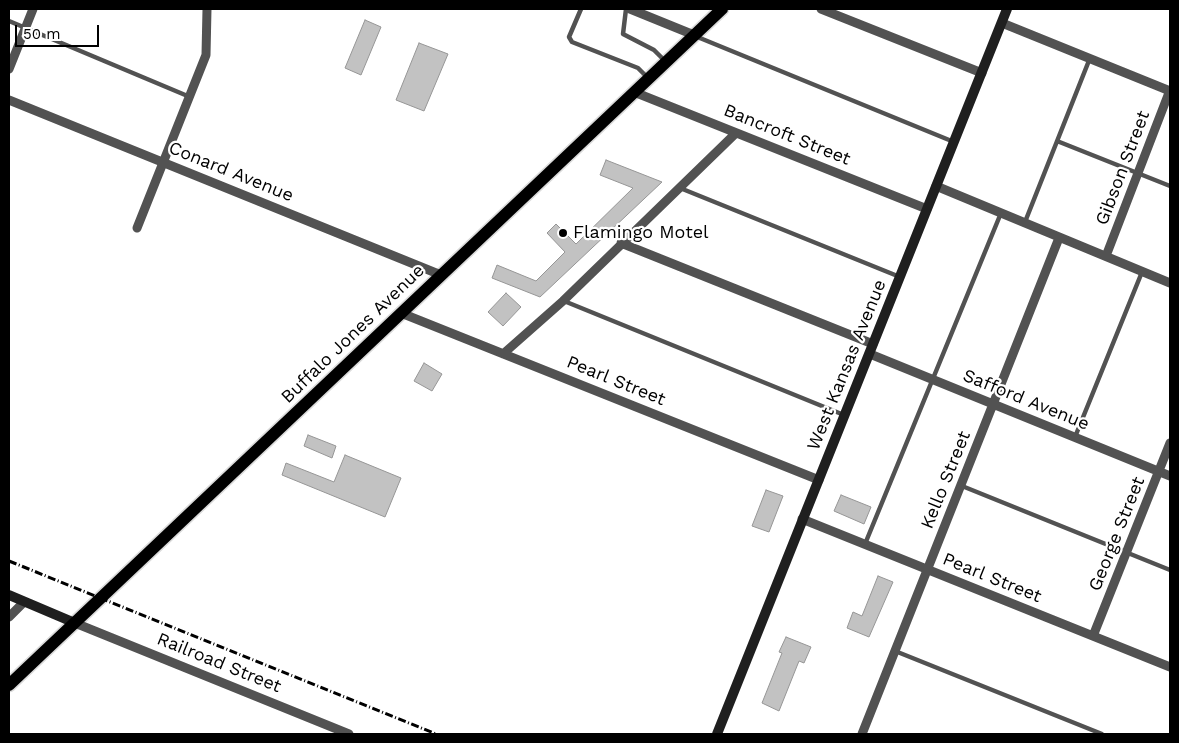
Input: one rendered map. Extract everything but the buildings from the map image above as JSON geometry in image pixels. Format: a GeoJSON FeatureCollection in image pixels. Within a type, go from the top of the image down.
{"type":"FeatureCollection","features":[{"type":"Feature","properties":{"kind":"main road","name":"Buffalo Jones Avenue"},"geometry":{"type":"LineString","coordinates":[[9,685],[722,9]]}},
{"type":"Feature","properties":{"kind":"street"},"geometry":{"type":"LineString","coordinates":[[9,70],[33,9]]}},
{"type":"Feature","properties":{"kind":"street"},"geometry":{"type":"LineString","coordinates":[[137,228],[191,97],[206,55],[207,9]]}},
{"type":"Feature","properties":{"kind":"street"},"geometry":{"type":"LineString","coordinates":[[630,9],[694,36]]}},
{"type":"Feature","properties":{"kind":"street"},"geometry":{"type":"LineString","coordinates":[[821,9],[982,73]]}},
{"type":"Feature","properties":{"kind":"street","name":"West Kansas Avenue"},"geometry":{"type":"LineString","coordinates":[[717,734],[1007,9]]}},
{"type":"Feature","properties":{"kind":"street"},"geometry":{"type":"LineString","coordinates":[[1002,23],[1170,91]]}},
{"type":"Feature","properties":{"kind":"street","name":"Gibson Street"},"geometry":{"type":"LineString","coordinates":[[1106,256],[1170,91]]}},
{"type":"Feature","properties":{"kind":"street","name":"Bancroft Street"},"geometry":{"type":"LineString","coordinates":[[634,92],[927,209]]}},
{"type":"Feature","properties":{"kind":"street","name":"Conard Avenue"},"geometry":{"type":"LineString","coordinates":[[9,100],[441,275]]}},
{"type":"Feature","properties":{"kind":"street"},"geometry":{"type":"LineString","coordinates":[[503,354],[563,301],[736,133]]}},
{"type":"Feature","properties":{"kind":"street"},"geometry":{"type":"LineString","coordinates":[[936,186],[1170,283]]}},
{"type":"Feature","properties":{"kind":"street","name":"Kello Street"},"geometry":{"type":"LineString","coordinates":[[862,734],[1060,238]]}},
{"type":"Feature","properties":{"kind":"street","name":"Safford Avenue"},"geometry":{"type":"LineString","coordinates":[[621,243],[872,349],[933,379],[1170,476]]}},
{"type":"Feature","properties":{"kind":"street","name":"Pearl Street"},"geometry":{"type":"LineString","coordinates":[[401,313],[819,480]]}},
{"type":"Feature","properties":{"kind":"street","name":"George Street"},"geometry":{"type":"LineString","coordinates":[[1093,636],[1170,443]]}},
{"type":"Feature","properties":{"kind":"street","name":"Pearl Street"},"geometry":{"type":"LineString","coordinates":[[802,519],[1170,667]]}},
{"type":"Feature","properties":{"kind":"street"},"geometry":{"type":"LineString","coordinates":[[9,595],[75,623]]}},
{"type":"Feature","properties":{"kind":"street"},"geometry":{"type":"LineString","coordinates":[[9,618],[24,602]]}},
{"type":"Feature","properties":{"kind":"street","name":"Railroad Street"},"geometry":{"type":"LineString","coordinates":[[75,623],[349,734]]}},
{"type":"Feature","properties":{"kind":"lane"},"geometry":{"type":"LineString","coordinates":[[581,9],[569,37],[572,42],[638,68],[648,79]]}},
{"type":"Feature","properties":{"kind":"lane"},"geometry":{"type":"LineString","coordinates":[[626,9],[623,34],[654,50],[666,62]]}},
{"type":"Feature","properties":{"kind":"lane"},"geometry":{"type":"LineString","coordinates":[[9,21],[191,97]]}},
{"type":"Feature","properties":{"kind":"lane"},"geometry":{"type":"LineString","coordinates":[[694,36],[954,142]]}},
{"type":"Feature","properties":{"kind":"lane"},"geometry":{"type":"LineString","coordinates":[[1024,224],[1090,58]]}},
{"type":"Feature","properties":{"kind":"lane"},"geometry":{"type":"LineString","coordinates":[[1057,141],[1170,186]]}},
{"type":"Feature","properties":{"kind":"lane"},"geometry":{"type":"LineString","coordinates":[[679,187],[900,277]]}},
{"type":"Feature","properties":{"kind":"lane"},"geometry":{"type":"LineString","coordinates":[[865,544],[1001,214]]}},
{"type":"Feature","properties":{"kind":"lane"},"geometry":{"type":"LineString","coordinates":[[1075,437],[1142,271]]}},
{"type":"Feature","properties":{"kind":"lane"},"geometry":{"type":"LineString","coordinates":[[563,301],[845,415]]}},
{"type":"Feature","properties":{"kind":"lane"},"geometry":{"type":"LineString","coordinates":[[962,486],[1170,570]]}},
{"type":"Feature","properties":{"kind":"lane"},"geometry":{"type":"LineString","coordinates":[[895,651],[1102,734]]}},
{"type":"Feature","properties":{"kind":"railway"},"geometry":{"type":"LineString","coordinates":[[9,561],[436,734]]}},
{"type":"Feature","properties":{"kind":"place","name":"Flamingo Motel"},"geometry":{"type":"Point","coordinates":[563,233]}}]}
